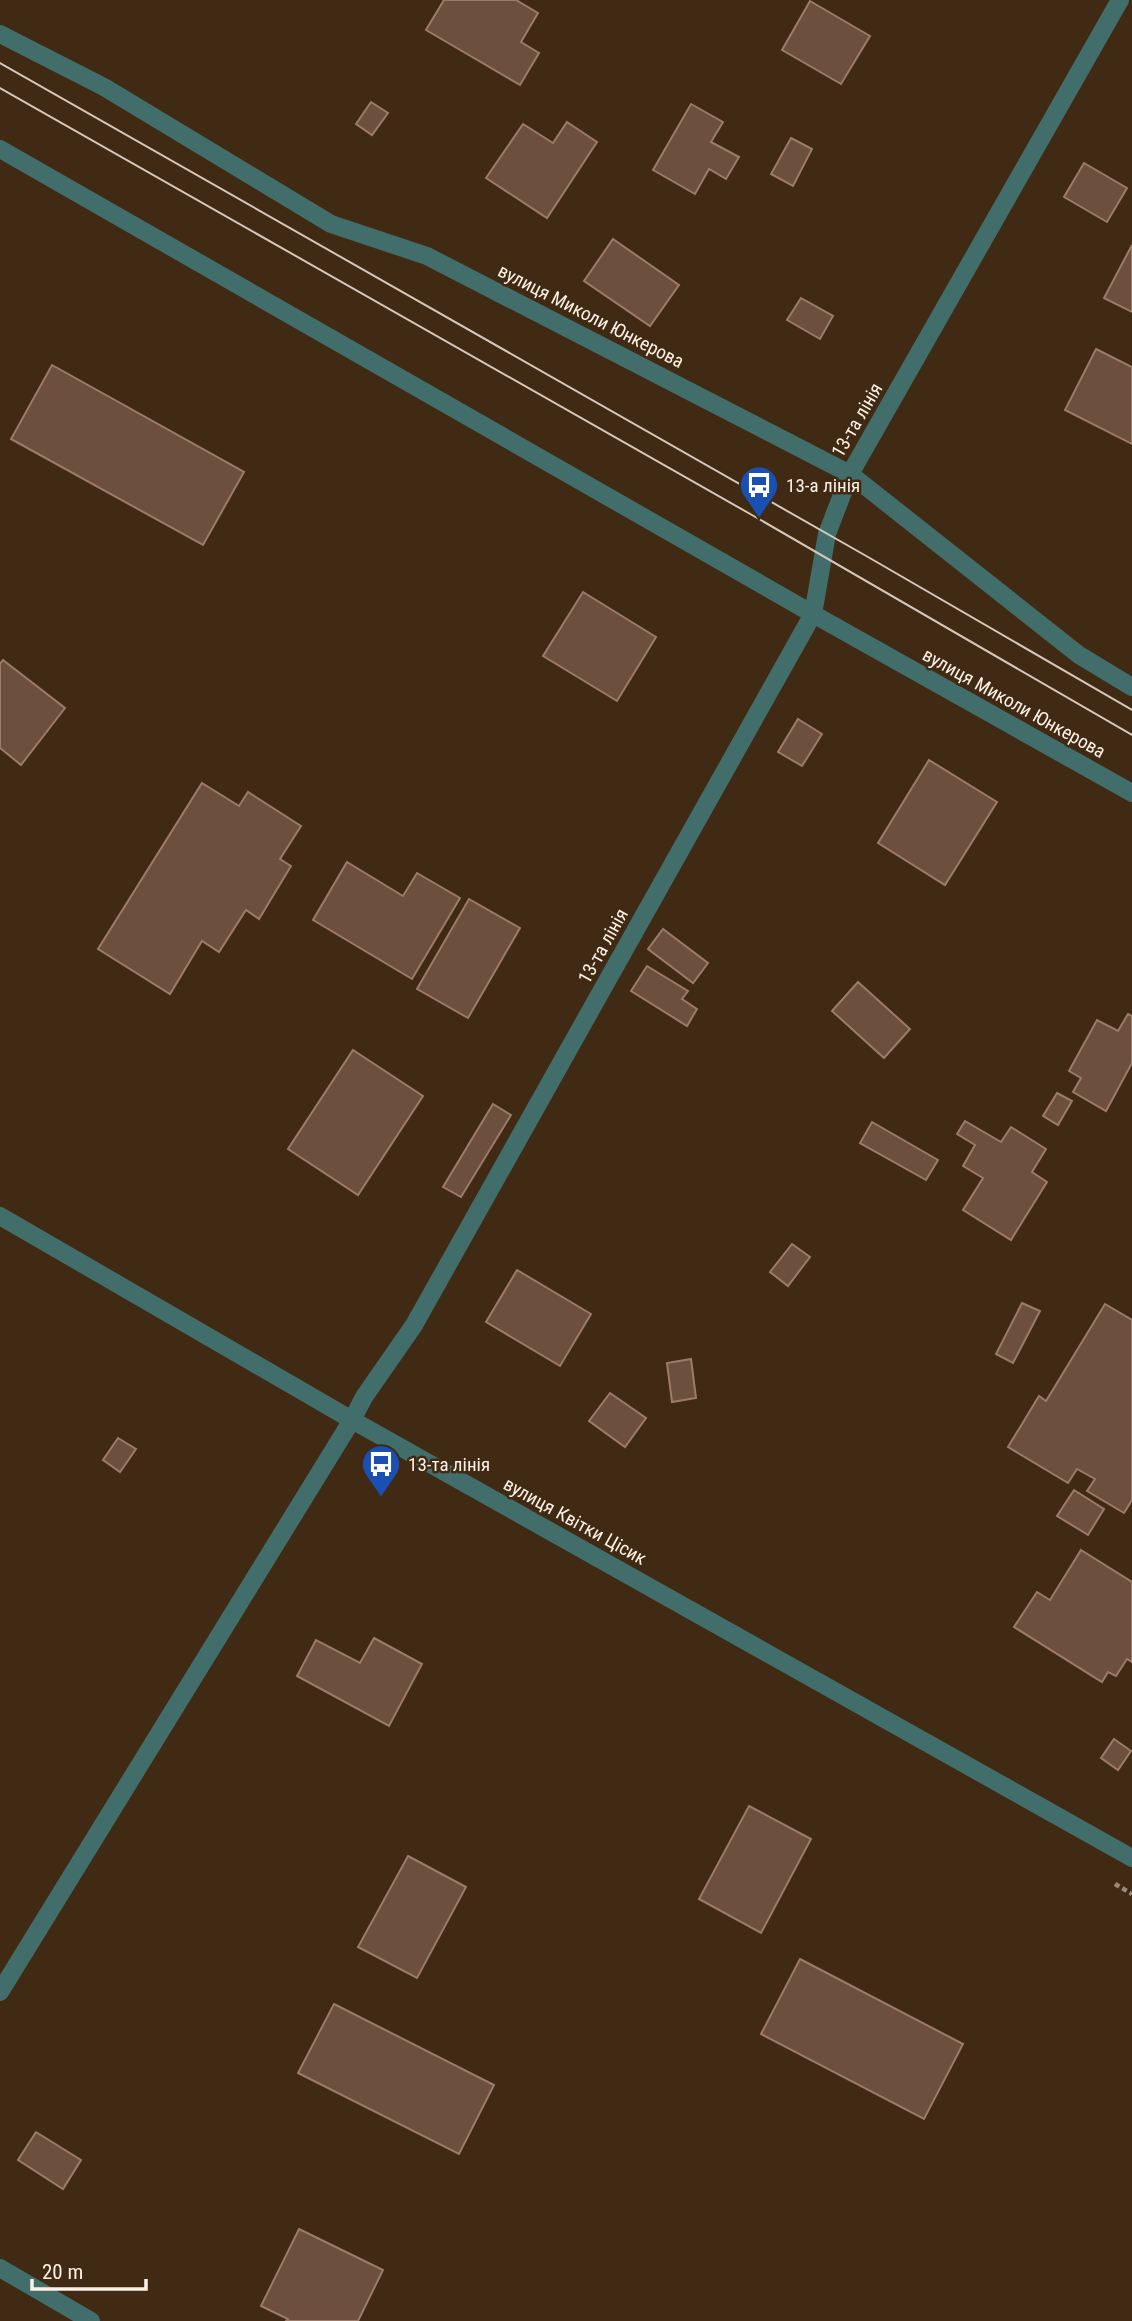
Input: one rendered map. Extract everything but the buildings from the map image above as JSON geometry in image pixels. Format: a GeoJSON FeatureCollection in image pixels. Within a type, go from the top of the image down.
{"type":"FeatureCollection","features":[{"type":"Feature","properties":{"kind":"street","name":"13-та лінія"},"geometry":{"type":"LineString","coordinates":[[0,1992],[364,1397],[421,1313],[813,614],[827,534],[850,474],[1120,0]]}},
{"type":"Feature","properties":{"kind":"street","name":"вулиця Миколи Юнкерова"},"geometry":{"type":"LineString","coordinates":[[0,34],[104,87],[331,224],[427,256],[850,474],[1079,656],[1132,687]]}},
{"type":"Feature","properties":{"kind":"street","name":"вулиця Миколи Юнкерова"},"geometry":{"type":"LineString","coordinates":[[0,149],[813,614],[1132,793]]}},
{"type":"Feature","properties":{"kind":"street","name":"вулиця Квітки Цісик"},"geometry":{"type":"LineString","coordinates":[[0,1216],[352,1420],[1132,1858]]}},
{"type":"Feature","properties":{"kind":"street"},"geometry":{"type":"LineString","coordinates":[[0,2268],[91,2321]]}},
{"type":"Feature","properties":{"kind":"tram line"},"geometry":{"type":"LineString","coordinates":[[0,63],[1132,710]]}},
{"type":"Feature","properties":{"kind":"tram line"},"geometry":{"type":"LineString","coordinates":[[0,88],[759,519],[1132,735]]}},
{"type":"Feature","properties":{"kind":"place","name":"13-а лінія"},"geometry":{"type":"Point","coordinates":[759,519]}},
{"type":"Feature","properties":{"kind":"place","name":"13-та лінія"},"geometry":{"type":"Point","coordinates":[381,1498]}}]}
